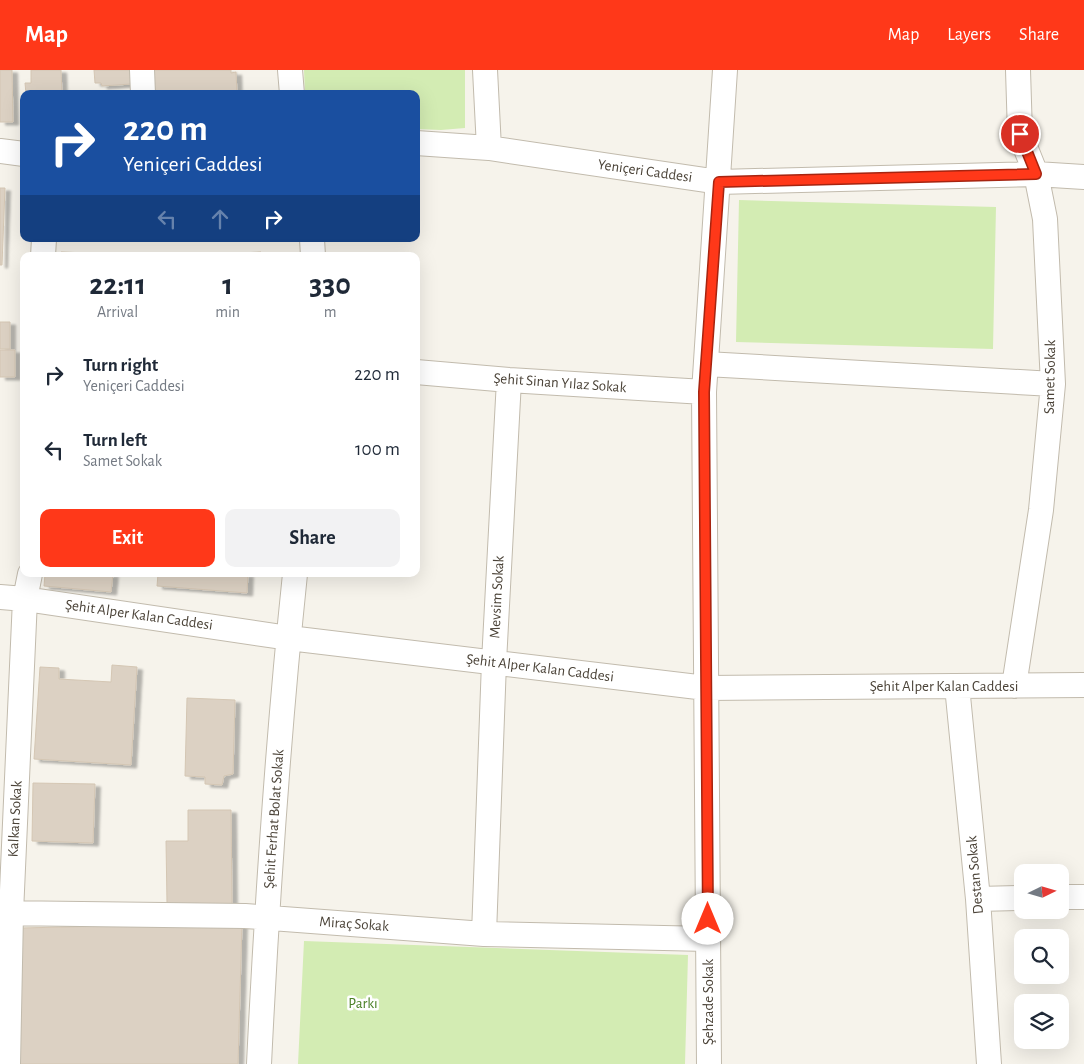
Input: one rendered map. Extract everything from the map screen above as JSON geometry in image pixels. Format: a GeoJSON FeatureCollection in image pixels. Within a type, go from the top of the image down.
{"type":"FeatureCollection","features":[{"type":"Feature","properties":{"kind":"street"},"geometry":{"type":"LineString","coordinates":[[142,70],[142,90]]}},
{"type":"Feature","properties":{"kind":"street"},"geometry":{"type":"LineString","coordinates":[[290,70],[292,90]]}},
{"type":"Feature","properties":{"kind":"street"},"geometry":{"type":"LineString","coordinates":[[485,70],[489,148]]}},
{"type":"Feature","properties":{"kind":"street","name":"Şehzade Sokak"},"geometry":{"type":"LineString","coordinates":[[709,1064],[704,392],[719,182],[724,70]]}},
{"type":"Feature","properties":{"kind":"street","name":"Samet Sokak"},"geometry":{"type":"LineString","coordinates":[[1014,686],[1041,510],[1053,384],[1045,219],[1036,174],[1020,134],[1018,70]]}},
{"type":"Feature","properties":{"kind":"street","name":"Yeniçeri Caddesi"},"geometry":{"type":"LineString","coordinates":[[420,143],[489,148],[719,182],[1036,174],[1084,177]]}},
{"type":"Feature","properties":{"kind":"street"},"geometry":{"type":"LineString","coordinates":[[0,151],[20,154]]}},
{"type":"Feature","properties":{"kind":"street"},"geometry":{"type":"LineString","coordinates":[[706,364],[1053,384]]}},
{"type":"Feature","properties":{"kind":"street","name":"Şehit Sinan Yılaz Sokak"},"geometry":{"type":"LineString","coordinates":[[420,372],[704,392]]}},
{"type":"Feature","properties":{"kind":"street","name":"Mevsim Sokak"},"geometry":{"type":"LineString","coordinates":[[484,934],[494,662],[509,380]]}},
{"type":"Feature","properties":{"kind":"street","name":"Kalkan Sokak"},"geometry":{"type":"LineString","coordinates":[[8,1064],[6,913],[26,599],[30,577]]}},
{"type":"Feature","properties":{"kind":"street","name":"Şehit Ferhat Bolat Sokak"},"geometry":{"type":"LineString","coordinates":[[258,1064],[288,638],[295,577]]}},
{"type":"Feature","properties":{"kind":"street","name":"Şehit Alper Kalan Caddesi"},"geometry":{"type":"LineString","coordinates":[[0,596],[288,638],[706,688],[1084,685]]}},
{"type":"Feature","properties":{"kind":"street","name":"Destan Sokak"},"geometry":{"type":"LineString","coordinates":[[957,686],[978,899],[989,1064]]}},
{"type":"Feature","properties":{"kind":"street"},"geometry":{"type":"LineString","coordinates":[[1069,897],[1084,897]]}},
{"type":"Feature","properties":{"kind":"street"},"geometry":{"type":"LineString","coordinates":[[978,899],[1014,898]]}},
{"type":"Feature","properties":{"kind":"street","name":"Miraç Sokak"},"geometry":{"type":"LineString","coordinates":[[6,913],[267,917],[484,934],[708,939]]}},
{"type":"Feature","properties":{"kind":"green space"},"geometry":{"type":"Polygon","coordinates":[[[304,70],[465,70],[465,128],[420,129],[420,90],[305,90],[304,70]]]}},
{"type":"Feature","properties":{"kind":"green space"},"geometry":{"type":"Polygon","coordinates":[[[739,200],[996,207],[993,349],[736,342],[739,200]]]}},
{"type":"Feature","properties":{"kind":"green space","name":"Parkı"},"geometry":{"type":"Polygon","coordinates":[[[304,941],[688,955],[685,1064],[298,1064],[304,941]]]}},
{"type":"Feature","properties":{"kind":"building"},"geometry":{"type":"Polygon","coordinates":[[[0,70],[12,70],[13,122],[0,122],[0,70]]]}},
{"type":"Feature","properties":{"kind":"building"},"geometry":{"type":"Polygon","coordinates":[[[31,70],[61,70],[62,90],[26,90],[25,83],[31,83],[31,70]]]}},
{"type":"Feature","properties":{"kind":"building"},"geometry":{"type":"Polygon","coordinates":[[[94,70],[130,70],[131,84],[102,86],[101,83],[95,83],[94,70]]]}},
{"type":"Feature","properties":{"kind":"building"},"geometry":{"type":"Polygon","coordinates":[[[148,70],[231,70],[231,73],[236,72],[237,90],[149,90],[148,70]]]}},
{"type":"Feature","properties":{"kind":"building"},"geometry":{"type":"Polygon","coordinates":[[[0,188],[5,188],[2,265],[0,265],[0,188]]]}},
{"type":"Feature","properties":{"kind":"building"},"geometry":{"type":"Polygon","coordinates":[[[0,322],[10,322],[10,349],[0,349],[0,322]]]}},
{"type":"Feature","properties":{"kind":"building"},"geometry":{"type":"Polygon","coordinates":[[[0,350],[15,350],[15,377],[0,377],[0,350]]]}},
{"type":"Feature","properties":{"kind":"building"},"geometry":{"type":"Polygon","coordinates":[[[45,577],[113,577],[111,592],[44,586],[45,577]]]}},
{"type":"Feature","properties":{"kind":"building"},"geometry":{"type":"Polygon","coordinates":[[[158,577],[248,577],[247,593],[157,586],[158,577]]]}},
{"type":"Feature","properties":{"kind":"building"},"geometry":{"type":"Polygon","coordinates":[[[112,665],[137,667],[131,765],[34,759],[40,667],[59,668],[59,679],[111,682],[112,665]]]}},
{"type":"Feature","properties":{"kind":"building"},"geometry":{"type":"Polygon","coordinates":[[[187,698],[235,700],[233,774],[224,776],[222,785],[205,784],[205,777],[185,776],[187,698]]]}},
{"type":"Feature","properties":{"kind":"building"},"geometry":{"type":"Polygon","coordinates":[[[33,783],[95,784],[93,843],[32,841],[33,783]]]}},
{"type":"Feature","properties":{"kind":"building"},"geometry":{"type":"Polygon","coordinates":[[[188,810],[231,810],[232,904],[167,904],[166,841],[188,841],[188,810]]]}},
{"type":"Feature","properties":{"kind":"building"},"geometry":{"type":"Polygon","coordinates":[[[242,923],[238,1064],[18,1064],[20,928],[242,923]]]}},
{"type":"Feature","properties":{"kind":"route"},"geometry":{"type":"LineString","coordinates":[[708,919],[704,392],[719,182],[1036,174],[1020,134]]}}]}
